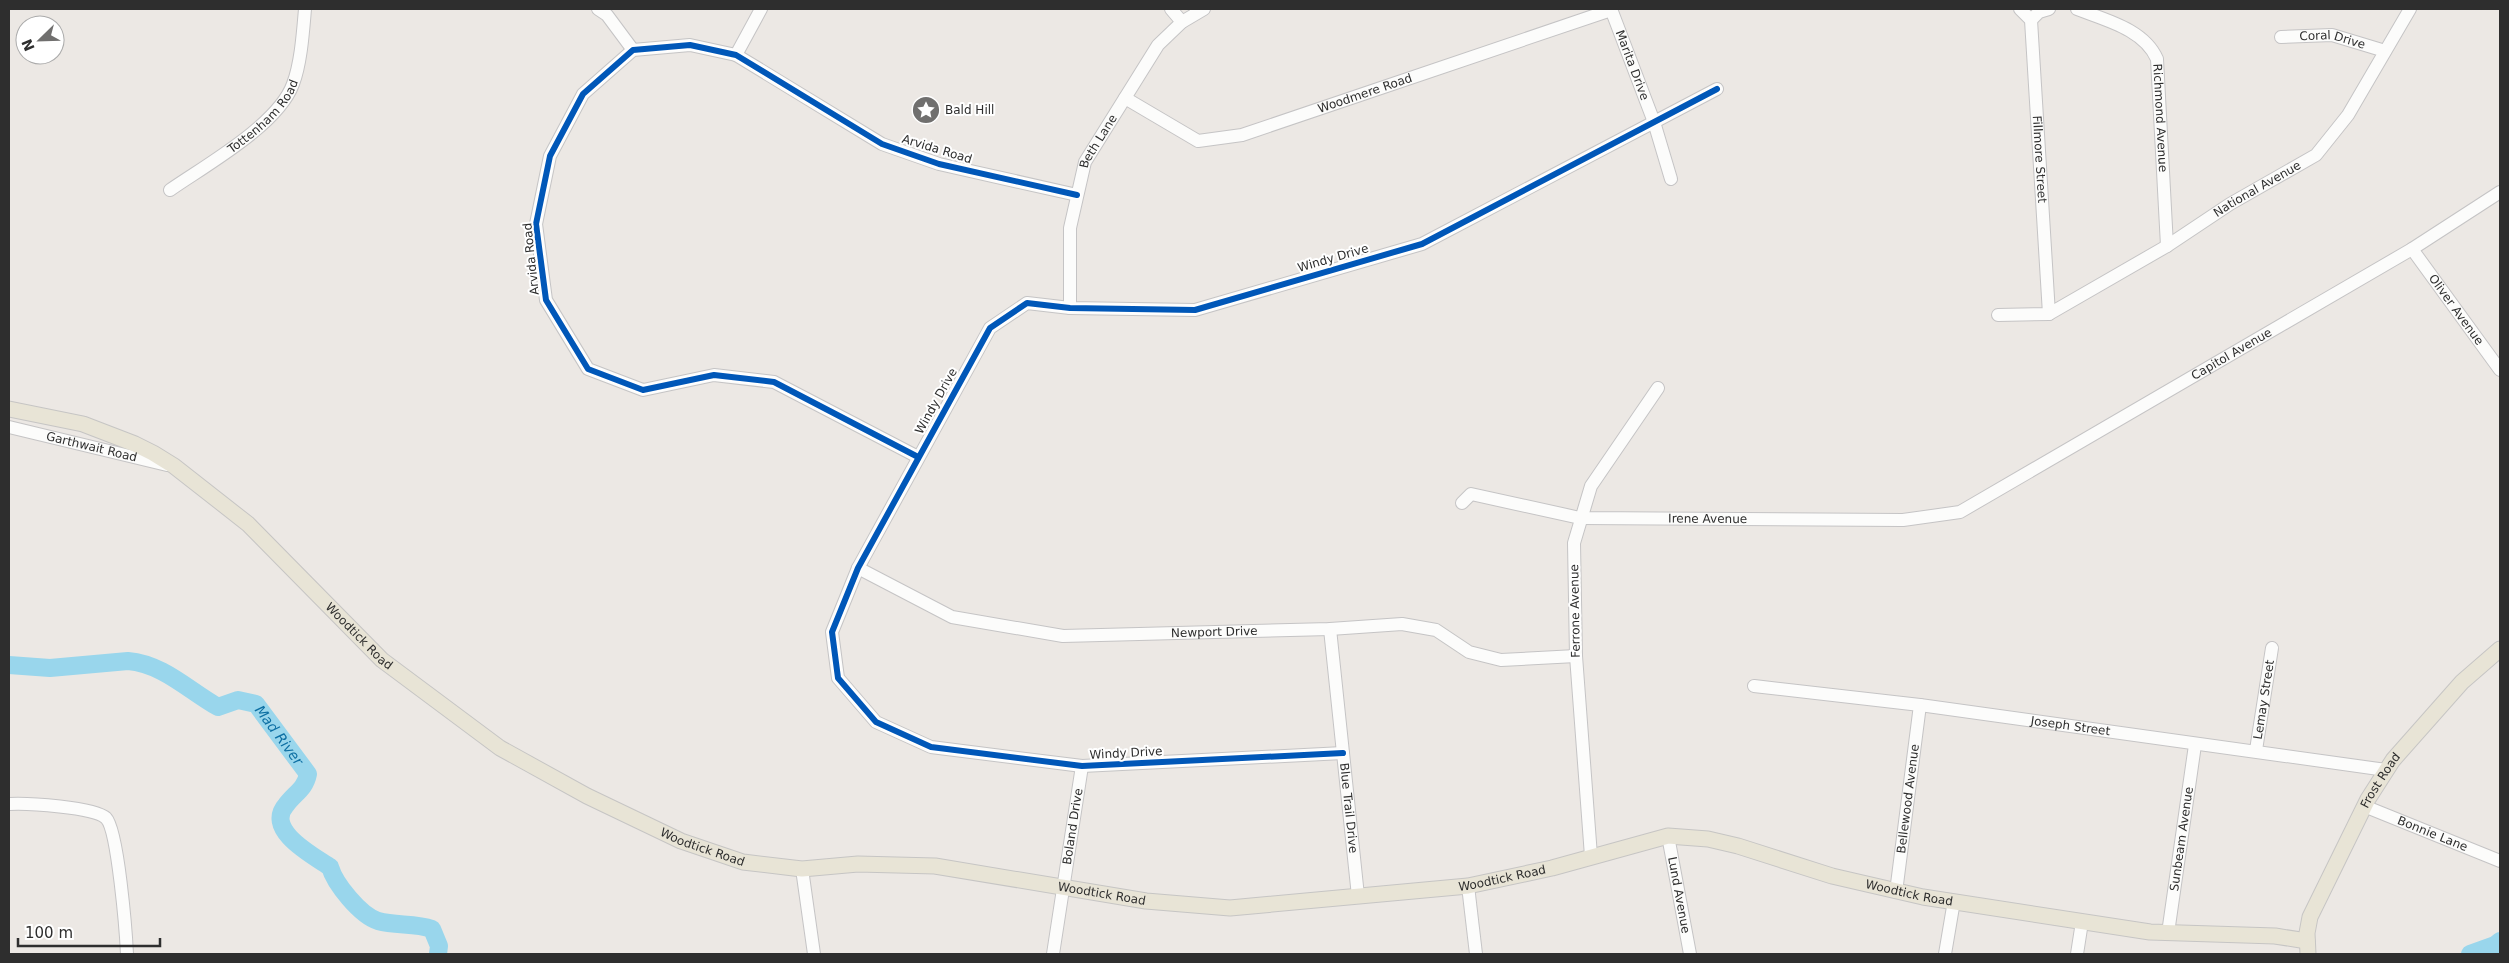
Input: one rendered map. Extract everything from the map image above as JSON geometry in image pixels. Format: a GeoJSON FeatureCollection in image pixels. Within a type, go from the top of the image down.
{"type":"FeatureCollection","features":[{"type":"Feature","properties":{"kind":"main road","name":"Woodtick Road"},"geometry":{"type":"LineString","coordinates":[[9,409],[83,424],[135,444],[174,466],[248,524],[382,660],[500,748],[587,796],[681,840],[743,862],[802,869],[858,864],[935,866],[1146,901],[1230,908],[1468,886],[1552,868],[1668,836],[1708,840],[1738,846],[1832,876],[1896,892],[2082,922],[2168,933],[2275,936],[2307,948]]}},
{"type":"Feature","properties":{"kind":"main road","name":"Frost Road"},"geometry":{"type":"LineString","coordinates":[[2307,948],[2310,917],[2364,806],[2386,770],[2408,741],[2462,682],[2500,649]]}},
{"type":"Feature","properties":{"kind":"street","name":"Tottenham Road"},"geometry":{"type":"LineString","coordinates":[[170,190],[249,135],[280,108],[293,84],[305,9]]}},
{"type":"Feature","properties":{"kind":"street"},"geometry":{"type":"LineString","coordinates":[[598,9],[607,15],[633,50]]}},
{"type":"Feature","properties":{"kind":"street"},"geometry":{"type":"LineString","coordinates":[[736,55],[761,9]]}},
{"type":"Feature","properties":{"kind":"street"},"geometry":{"type":"LineString","coordinates":[[1171,9],[1182,22]]}},
{"type":"Feature","properties":{"kind":"street","name":"Beth Lane"},"geometry":{"type":"LineString","coordinates":[[1070,308],[1070,228],[1085,162],[1158,45],[1182,22],[1204,9]]}},
{"type":"Feature","properties":{"kind":"street","name":"Woodmere Road"},"geometry":{"type":"LineString","coordinates":[[1125,98],[1198,141],[1242,135],[1611,9]]}},
{"type":"Feature","properties":{"kind":"street","name":"Marita Drive"},"geometry":{"type":"LineString","coordinates":[[1611,9],[1654,122]]}},
{"type":"Feature","properties":{"kind":"street"},"geometry":{"type":"LineString","coordinates":[[2020,9],[2031,20],[2039,12],[2049,9]]}},
{"type":"Feature","properties":{"kind":"street","name":"Richmond Avenue"},"geometry":{"type":"LineString","coordinates":[[2077,9],[2140,37],[2151,47],[2157,59],[2167,246]]}},
{"type":"Feature","properties":{"kind":"street","name":"National Avenue"},"geometry":{"type":"LineString","coordinates":[[2049,314],[2167,246],[2230,204],[2316,155],[2348,115],[2410,9]]}},
{"type":"Feature","properties":{"kind":"street","name":"Fillmore Street"},"geometry":{"type":"LineString","coordinates":[[2031,20],[2049,314]]}},
{"type":"Feature","properties":{"kind":"street","name":"Coral Drive"},"geometry":{"type":"LineString","coordinates":[[2281,37],[2332,35],[2385,51]]}},
{"type":"Feature","properties":{"kind":"street","name":"Arvida Road"},"geometry":{"type":"LineString","coordinates":[[918,458],[774,382],[714,375],[643,390],[588,369],[546,300],[536,224],[550,156],[583,94],[633,50],[690,45],[736,55],[882,144],[939,164],[1078,195]]}},
{"type":"Feature","properties":{"kind":"street","name":"Windy Drive"},"geometry":{"type":"LineString","coordinates":[[1343,753],[1082,766],[931,747],[876,722],[838,678],[832,632],[858,568],[990,328],[1027,303],[1070,308],[1195,310],[1422,244],[1716,89]]}},
{"type":"Feature","properties":{"kind":"street"},"geometry":{"type":"LineString","coordinates":[[1654,122],[1670,179]]}},
{"type":"Feature","properties":{"kind":"street","name":"Capitol Avenue"},"geometry":{"type":"LineString","coordinates":[[1960,512],[2412,249],[2500,192]]}},
{"type":"Feature","properties":{"kind":"street","name":"Oliver Avenue"},"geometry":{"type":"LineString","coordinates":[[2412,249],[2500,370]]}},
{"type":"Feature","properties":{"kind":"street"},"geometry":{"type":"LineString","coordinates":[[1998,315],[2049,314]]}},
{"type":"Feature","properties":{"kind":"street","name":"Ferrone Avenue"},"geometry":{"type":"LineString","coordinates":[[1591,856],[1576,656],[1574,543],[1591,486],[1658,388]]}},
{"type":"Feature","properties":{"kind":"street","name":"Garthwait Road"},"geometry":{"type":"LineString","coordinates":[[9,427],[174,466]]}},
{"type":"Feature","properties":{"kind":"street","name":"Irene Avenue"},"geometry":{"type":"LineString","coordinates":[[1462,503],[1471,494],[1580,518],[1903,520],[1960,512]]}},
{"type":"Feature","properties":{"kind":"street","name":"Newport Drive"},"geometry":{"type":"LineString","coordinates":[[858,568],[952,617],[1062,636],[1330,629],[1402,624],[1436,630],[1469,652],[1501,660],[1576,656]]}},
{"type":"Feature","properties":{"kind":"street","name":"Blue Trail Drive"},"geometry":{"type":"LineString","coordinates":[[1330,629],[1358,896]]}},
{"type":"Feature","properties":{"kind":"street","name":"Lemay Street"},"geometry":{"type":"LineString","coordinates":[[2256,750],[2272,648]]}},
{"type":"Feature","properties":{"kind":"street","name":"Joseph Street"},"geometry":{"type":"LineString","coordinates":[[1754,686],[1920,705],[2195,745],[2256,750],[2386,770]]}},
{"type":"Feature","properties":{"kind":"street","name":"Bellewood Avenue"},"geometry":{"type":"LineString","coordinates":[[1896,892],[1920,705]]}},
{"type":"Feature","properties":{"kind":"street","name":"Sunbeam Avenue"},"geometry":{"type":"LineString","coordinates":[[2168,933],[2195,745]]}},
{"type":"Feature","properties":{"kind":"street","name":"Boland Drive"},"geometry":{"type":"LineString","coordinates":[[1053,954],[1082,766]]}},
{"type":"Feature","properties":{"kind":"street"},"geometry":{"type":"LineString","coordinates":[[9,804],[95,812],[107,819],[113,834],[125,921],[127,954]]}},
{"type":"Feature","properties":{"kind":"street","name":"Bonnie Lane"},"geometry":{"type":"LineString","coordinates":[[2364,806],[2500,861]]}},
{"type":"Feature","properties":{"kind":"street","name":"Lund Avenue"},"geometry":{"type":"LineString","coordinates":[[1668,836],[1690,954]]}},
{"type":"Feature","properties":{"kind":"street"},"geometry":{"type":"LineString","coordinates":[[802,869],[814,954]]}},
{"type":"Feature","properties":{"kind":"street"},"geometry":{"type":"LineString","coordinates":[[1468,886],[1476,954]]}},
{"type":"Feature","properties":{"kind":"street"},"geometry":{"type":"LineString","coordinates":[[1945,954],[1954,902]]}},
{"type":"Feature","properties":{"kind":"street"},"geometry":{"type":"LineString","coordinates":[[2077,954],[2082,922]]}},
{"type":"Feature","properties":{"kind":"waterway","name":"Mad River"},"geometry":{"type":"LineString","coordinates":[[9,665],[50,668],[128,661],[141,663],[164,672],[218,707],[238,700],[256,704],[308,774],[302,787],[286,805],[281,814],[281,824],[286,833],[303,849],[330,867],[337,882],[349,898],[371,918],[385,923],[432,929],[439,946],[438,954]]}},
{"type":"Feature","properties":{"kind":"waterway","name":"Mad River"},"geometry":{"type":"LineString","coordinates":[[2470,954],[2495,945],[2500,941]]}},
{"type":"Feature","properties":{"kind":"cycle path"},"geometry":{"type":"LineString","coordinates":[[918,457],[774,382],[714,375],[643,390],[588,369],[546,300],[536,224],[550,156],[583,94],[633,50],[690,45],[736,55],[882,144],[939,164],[1077,195]]}},
{"type":"Feature","properties":{"kind":"cycle path"},"geometry":{"type":"LineString","coordinates":[[1343,753],[1082,766],[931,747],[876,722],[838,678],[832,632],[858,568],[990,328],[1027,303],[1070,308],[1195,310],[1422,244],[1717,89]]}},
{"type":"Feature","properties":{"kind":"place","name":"Bald Hill"},"geometry":{"type":"Point","coordinates":[926,110]}}]}
